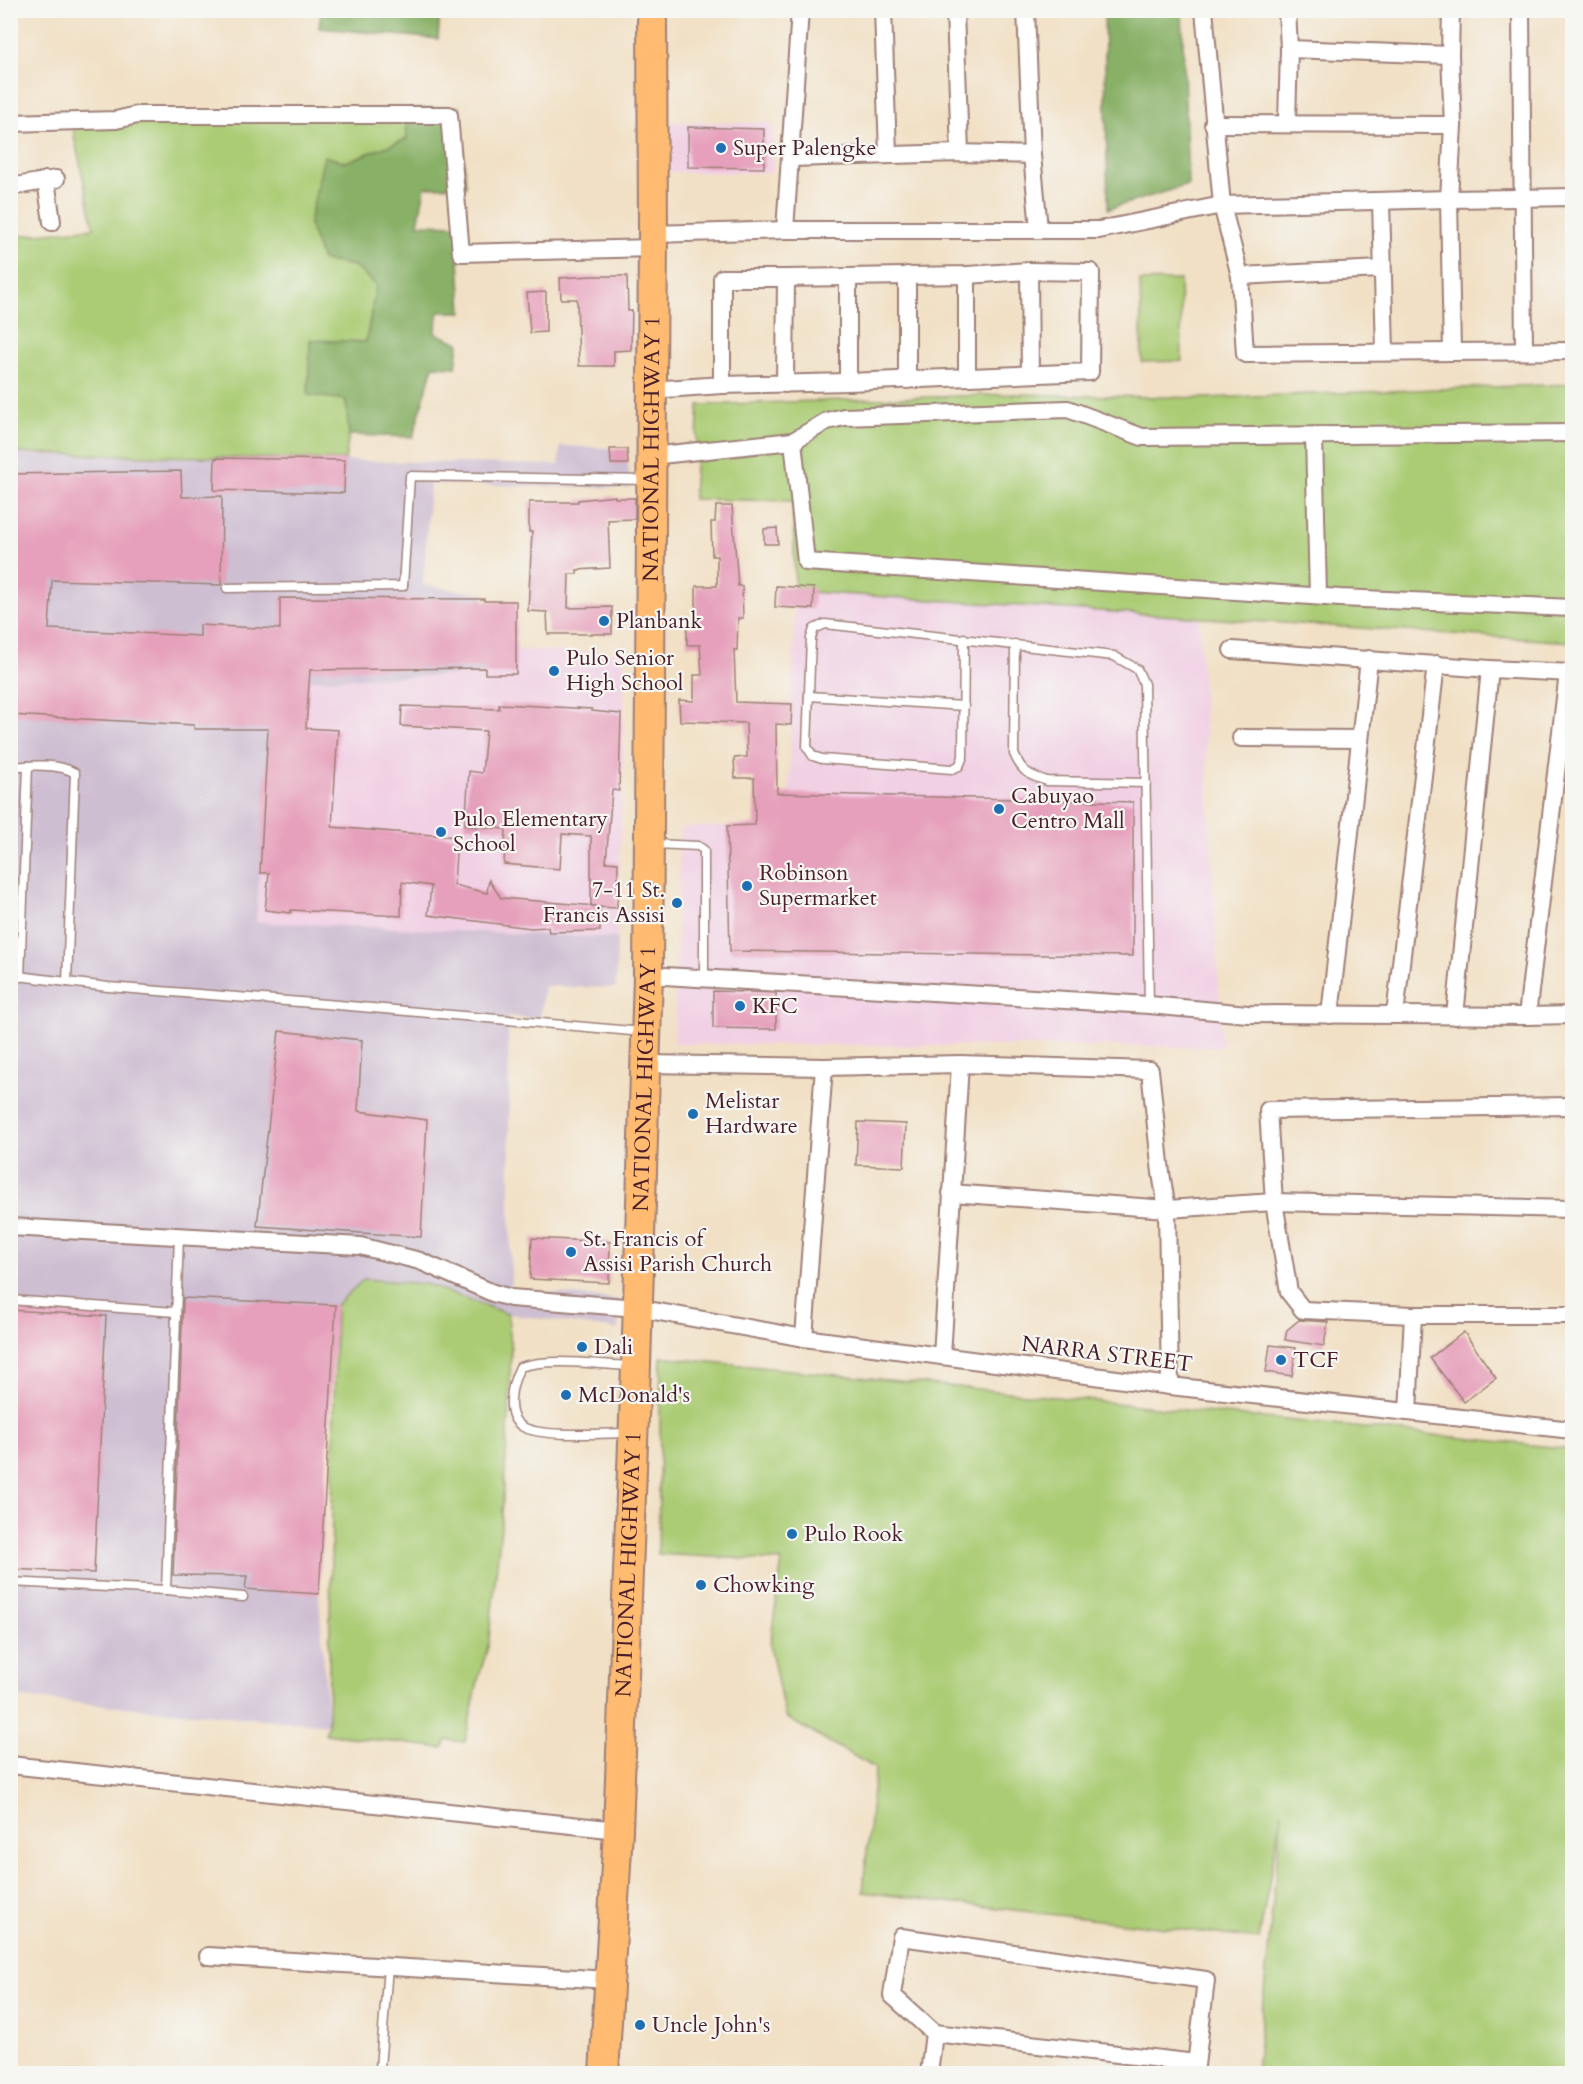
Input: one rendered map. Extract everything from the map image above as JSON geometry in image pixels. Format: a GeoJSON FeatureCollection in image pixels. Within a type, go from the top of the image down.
{"type":"FeatureCollection","features":[{"type":"Feature","properties":{"kind":"highway","name":"NATIONAL HIGHWAY 1"},"geometry":{"type":"LineString","coordinates":[[604,2073],[618,1830],[646,1064],[652,10]]}},
{"type":"Feature","properties":{"kind":"street"},"geometry":{"type":"LineString","coordinates":[[785,230],[800,10]]}},
{"type":"Feature","properties":{"kind":"street"},"geometry":{"type":"LineString","coordinates":[[883,10],[888,154]]}},
{"type":"Feature","properties":{"kind":"street"},"geometry":{"type":"LineString","coordinates":[[955,10],[960,153]]}},
{"type":"Feature","properties":{"kind":"street"},"geometry":{"type":"LineString","coordinates":[[1026,10],[1032,155],[1039,229]]}},
{"type":"Feature","properties":{"kind":"street"},"geometry":{"type":"LineString","coordinates":[[1204,10],[1222,205],[1240,276],[1245,354],[1572,351]]}},
{"type":"Feature","properties":{"kind":"street"},"geometry":{"type":"LineString","coordinates":[[1287,10],[1289,49],[1287,123]]}},
{"type":"Feature","properties":{"kind":"street"},"geometry":{"type":"LineString","coordinates":[[1451,10],[1453,125],[1449,199],[1452,352]]}},
{"type":"Feature","properties":{"kind":"street"},"geometry":{"type":"LineString","coordinates":[[1521,10],[1524,351]]}},
{"type":"Feature","properties":{"kind":"street"},"geometry":{"type":"LineString","coordinates":[[1289,49],[1450,55]]}},
{"type":"Feature","properties":{"kind":"street"},"geometry":{"type":"LineString","coordinates":[[10,123],[116,120],[137,115],[449,116],[461,253],[785,230],[1099,230],[1222,205],[1572,197]]}},
{"type":"Feature","properties":{"kind":"street"},"geometry":{"type":"LineString","coordinates":[[1213,123],[1453,125]]}},
{"type":"Feature","properties":{"kind":"street"},"geometry":{"type":"LineString","coordinates":[[791,158],[960,153],[1032,155]]}},
{"type":"Feature","properties":{"kind":"street"},"geometry":{"type":"LineString","coordinates":[[10,187],[51,180],[52,222]]}},
{"type":"Feature","properties":{"kind":"street"},"geometry":{"type":"LineString","coordinates":[[1381,201],[1381,269],[1385,352]]}},
{"type":"Feature","properties":{"kind":"street"},"geometry":{"type":"LineString","coordinates":[[1240,276],[1381,269]]}},
{"type":"Feature","properties":{"kind":"street"},"geometry":{"type":"LineString","coordinates":[[651,390],[722,385],[1090,372],[1091,272],[1029,271],[967,275],[722,278],[722,385]]}},
{"type":"Feature","properties":{"kind":"street"},"geometry":{"type":"LineString","coordinates":[[1029,271],[1030,374]]}},
{"type":"Feature","properties":{"kind":"street"},"geometry":{"type":"LineString","coordinates":[[907,275],[908,380]]}},
{"type":"Feature","properties":{"kind":"street"},"geometry":{"type":"LineString","coordinates":[[967,275],[967,377]]}},
{"type":"Feature","properties":{"kind":"street"},"geometry":{"type":"LineString","coordinates":[[848,276],[848,382]]}},
{"type":"Feature","properties":{"kind":"street"},"geometry":{"type":"LineString","coordinates":[[785,384],[786,278]]}},
{"type":"Feature","properties":{"kind":"street"},"geometry":{"type":"LineString","coordinates":[[651,468],[793,441],[827,421],[844,417],[1068,409],[1142,437],[1572,433]]}},
{"type":"Feature","properties":{"kind":"street"},"geometry":{"type":"LineString","coordinates":[[1314,436],[1318,595]]}},
{"type":"Feature","properties":{"kind":"street"},"geometry":{"type":"LineString","coordinates":[[793,441],[806,562],[1318,595],[1572,608]]}},
{"type":"Feature","properties":{"kind":"street"},"geometry":{"type":"LineString","coordinates":[[1232,650],[1570,673],[1527,1016]]}},
{"type":"Feature","properties":{"kind":"street"},"geometry":{"type":"LineString","coordinates":[[1330,1015],[1369,659]]}},
{"type":"Feature","properties":{"kind":"street"},"geometry":{"type":"LineString","coordinates":[[1395,1015],[1436,664]]}},
{"type":"Feature","properties":{"kind":"street"},"geometry":{"type":"LineString","coordinates":[[1455,1016],[1490,669]]}},
{"type":"Feature","properties":{"kind":"street"},"geometry":{"type":"LineString","coordinates":[[1241,738],[1360,739]]}},
{"type":"Feature","properties":{"kind":"street"},"geometry":{"type":"LineString","coordinates":[[648,975],[1149,1005],[1248,1014],[1572,1015]]}},
{"type":"Feature","properties":{"kind":"street"},"geometry":{"type":"LineString","coordinates":[[646,1064],[824,1067],[960,1064],[1150,1070],[1167,1209],[1170,1386]]}},
{"type":"Feature","properties":{"kind":"street"},"geometry":{"type":"LineString","coordinates":[[942,1356],[960,1064]]}},
{"type":"Feature","properties":{"kind":"street"},"geometry":{"type":"LineString","coordinates":[[804,1338],[824,1067]]}},
{"type":"Feature","properties":{"kind":"street"},"geometry":{"type":"LineString","coordinates":[[1572,1106],[1268,1110],[1274,1202],[1289,1292],[1303,1310],[1413,1315],[1572,1315]]}},
{"type":"Feature","properties":{"kind":"street"},"geometry":{"type":"LineString","coordinates":[[951,1193],[1167,1209],[1274,1202],[1572,1209]]}},
{"type":"Feature","properties":{"kind":"street","name":"NARRA STREET"},"geometry":{"type":"LineString","coordinates":[[10,1227],[360,1246],[420,1260],[493,1293],[511,1298],[637,1308],[804,1338],[1170,1386],[1572,1430]]}},
{"type":"Feature","properties":{"kind":"street"},"geometry":{"type":"LineString","coordinates":[[1408,1412],[1413,1315]]}},
{"type":"Feature","properties":{"kind":"street"},"geometry":{"type":"LineString","coordinates":[[10,1765],[618,1830]]}},
{"type":"Feature","properties":{"kind":"street"},"geometry":{"type":"LineString","coordinates":[[901,1937],[1206,1980],[1195,2068],[934,2033],[892,1995],[901,1937]]}},
{"type":"Feature","properties":{"kind":"street"},"geometry":{"type":"LineString","coordinates":[[208,1956],[610,1980]]}},
{"type":"Feature","properties":{"kind":"street"},"geometry":{"type":"LineString","coordinates":[[929,2073],[934,2033]]}},
{"type":"Feature","properties":{"kind":"lane"},"geometry":{"type":"LineString","coordinates":[[227,588],[403,586],[410,476],[651,468]]}},
{"type":"Feature","properties":{"kind":"lane"},"geometry":{"type":"LineString","coordinates":[[964,638],[963,757],[959,766],[952,769],[822,759],[813,756],[807,747],[811,638],[814,628],[825,624],[964,638],[1114,656],[1137,669],[1144,684],[1149,1005]]}},
{"type":"Feature","properties":{"kind":"lane"},"geometry":{"type":"LineString","coordinates":[[1015,644],[1014,754],[1021,768],[1032,777],[1047,781],[1146,783]]}},
{"type":"Feature","properties":{"kind":"lane"},"geometry":{"type":"LineString","coordinates":[[809,696],[963,706]]}},
{"type":"Feature","properties":{"kind":"lane"},"geometry":{"type":"LineString","coordinates":[[28,766],[15,976],[108,987],[646,1033]]}},
{"type":"Feature","properties":{"kind":"lane"},"geometry":{"type":"LineString","coordinates":[[10,767],[68,769],[75,773],[67,982]]}},
{"type":"Feature","properties":{"kind":"lane"},"geometry":{"type":"LineString","coordinates":[[648,844],[698,846],[704,850],[704,978]]}},
{"type":"Feature","properties":{"kind":"lane"},"geometry":{"type":"LineString","coordinates":[[166,1590],[179,1236]]}},
{"type":"Feature","properties":{"kind":"lane"},"geometry":{"type":"LineString","coordinates":[[10,1300],[175,1311]]}},
{"type":"Feature","properties":{"kind":"lane"},"geometry":{"type":"LineString","coordinates":[[634,1433],[549,1433],[525,1428],[516,1422],[511,1404],[515,1377],[520,1367],[528,1364],[543,1362],[636,1366]]}},
{"type":"Feature","properties":{"kind":"lane"},"geometry":{"type":"LineString","coordinates":[[10,1581],[243,1597]]}},
{"type":"Feature","properties":{"kind":"lane"},"geometry":{"type":"LineString","coordinates":[[377,2073],[381,2067],[388,1967]]}},
{"type":"Feature","properties":{"kind":"shaded area","name":"Super Palengke"},"geometry":{"type":"Polygon","coordinates":[[[670,122],[772,123],[772,173],[670,172],[670,122]]]}},
{"type":"Feature","properties":{"kind":"shaded area"},"geometry":{"type":"Polygon","coordinates":[[[560,446],[627,449],[630,488],[430,484],[423,585],[483,594],[485,674],[309,680],[265,792],[256,922],[617,938],[616,988],[544,986],[540,1020],[508,1016],[511,1288],[619,1300],[618,1330],[508,1314],[426,1284],[336,1304],[319,1594],[328,1725],[11,1697],[11,454],[559,465],[560,446]]]}},
{"type":"Feature","properties":{"kind":"shaded area","name":"Cabuyao Centro Mall"},"geometry":{"type":"Polygon","coordinates":[[[795,591],[1199,618],[1222,1047],[674,1044],[680,828],[788,823],[795,591]]]}},
{"type":"Feature","properties":{"kind":"shaded area","name":"Pulo Elementary School"},"geometry":{"type":"Polygon","coordinates":[[[516,601],[517,650],[624,653],[624,742],[617,938],[256,923],[271,678],[484,674],[516,601]]]}},
{"type":"Feature","properties":{"kind":"green space"},"geometry":{"type":"Polygon","coordinates":[[[321,11],[440,11],[438,39],[319,28],[321,11]]]}},
{"type":"Feature","properties":{"kind":"green space"},"geometry":{"type":"Polygon","coordinates":[[[1104,11],[1182,11],[1188,185],[1108,209],[1104,11]]]}},
{"type":"Feature","properties":{"kind":"green space"},"geometry":{"type":"Polygon","coordinates":[[[459,107],[466,186],[425,187],[418,224],[457,225],[462,312],[439,312],[435,333],[459,343],[456,367],[433,366],[413,437],[349,435],[346,400],[308,395],[310,340],[366,342],[376,285],[354,266],[322,260],[309,224],[324,156],[345,162],[407,139],[406,109],[459,107]]]}},
{"type":"Feature","properties":{"kind":"green space"},"geometry":{"type":"Polygon","coordinates":[[[406,109],[407,139],[345,162],[322,259],[354,266],[376,285],[366,342],[311,340],[346,399],[349,435],[345,460],[17,453],[10,237],[94,228],[72,118],[406,109]]]}},
{"type":"Feature","properties":{"kind":"green space"},"geometry":{"type":"Polygon","coordinates":[[[1180,280],[1182,361],[1142,362],[1140,281],[1180,280]]]}},
{"type":"Feature","properties":{"kind":"green space"},"geometry":{"type":"Polygon","coordinates":[[[1572,384],[1572,642],[795,591],[793,501],[693,499],[699,405],[1014,394],[1206,398],[1572,384]]]}},
{"type":"Feature","properties":{"kind":"green space"},"geometry":{"type":"Polygon","coordinates":[[[364,1279],[426,1284],[508,1314],[511,1344],[509,1414],[501,1527],[488,1647],[479,1676],[465,1742],[447,1740],[443,1748],[325,1734],[328,1725],[336,1305],[364,1279]]]}},
{"type":"Feature","properties":{"kind":"green space"},"geometry":{"type":"Polygon","coordinates":[[[661,1357],[1572,1449],[1572,2073],[1256,2073],[1282,1810],[1259,1939],[863,1892],[875,1768],[785,1717],[770,1645],[782,1561],[658,1554],[661,1357]]]}},
{"type":"Feature","properties":{"kind":"building"},"geometry":{"type":"Polygon","coordinates":[[[688,127],[764,129],[764,168],[688,167],[688,127]]]}},
{"type":"Feature","properties":{"kind":"building"},"geometry":{"type":"Polygon","coordinates":[[[627,276],[628,311],[632,311],[631,350],[614,351],[614,366],[579,366],[577,299],[561,299],[560,278],[627,276]]]}},
{"type":"Feature","properties":{"kind":"building"},"geometry":{"type":"Polygon","coordinates":[[[546,292],[546,332],[530,333],[527,293],[546,292]]]}},
{"type":"Feature","properties":{"kind":"building"},"geometry":{"type":"Polygon","coordinates":[[[610,449],[627,449],[628,464],[611,464],[610,449]]]}},
{"type":"Feature","properties":{"kind":"building"},"geometry":{"type":"Polygon","coordinates":[[[215,458],[345,460],[344,493],[214,490],[215,458]]]}},
{"type":"Feature","properties":{"kind":"building"},"geometry":{"type":"Polygon","coordinates":[[[181,471],[182,497],[222,496],[221,585],[52,580],[49,629],[200,636],[200,625],[280,629],[280,598],[516,601],[516,674],[485,674],[485,668],[310,670],[306,728],[338,730],[332,827],[457,837],[454,885],[487,893],[489,880],[501,898],[591,906],[591,836],[562,834],[560,869],[504,864],[506,829],[465,826],[469,771],[482,773],[486,731],[401,726],[402,706],[499,709],[499,704],[592,709],[592,711],[621,714],[619,791],[612,790],[606,862],[618,863],[617,908],[600,907],[600,931],[549,932],[548,927],[531,928],[428,915],[431,886],[402,882],[401,916],[291,910],[291,913],[265,910],[269,873],[260,873],[268,729],[194,729],[194,725],[10,715],[10,474],[181,471]]]}},
{"type":"Feature","properties":{"kind":"building"},"geometry":{"type":"Polygon","coordinates":[[[615,496],[615,498],[635,498],[635,519],[608,520],[610,568],[577,570],[577,574],[569,574],[568,608],[612,607],[612,634],[548,634],[547,612],[528,611],[532,532],[529,532],[529,502],[578,502],[578,500],[615,496]]]}},
{"type":"Feature","properties":{"kind":"building"},"geometry":{"type":"Polygon","coordinates":[[[716,506],[732,506],[738,586],[742,586],[743,618],[738,618],[737,650],[734,650],[736,702],[792,704],[791,725],[776,724],[777,793],[1133,802],[1133,956],[730,951],[727,826],[755,825],[754,778],[735,778],[734,758],[747,757],[746,723],[680,721],[679,700],[694,701],[694,675],[702,675],[700,645],[687,645],[687,627],[696,627],[696,586],[717,586],[717,556],[712,556],[711,522],[715,522],[716,506]]]}},
{"type":"Feature","properties":{"kind":"building"},"geometry":{"type":"Polygon","coordinates":[[[777,528],[778,544],[764,544],[764,529],[777,528]]]}},
{"type":"Feature","properties":{"kind":"building"},"geometry":{"type":"Polygon","coordinates":[[[776,586],[814,588],[813,609],[775,607],[776,586]]]}},
{"type":"Feature","properties":{"kind":"building"},"geometry":{"type":"Polygon","coordinates":[[[713,991],[776,993],[776,1029],[713,1028],[713,991]]]}},
{"type":"Feature","properties":{"kind":"building"},"geometry":{"type":"Polygon","coordinates":[[[279,1031],[362,1040],[358,1111],[427,1120],[421,1237],[257,1226],[279,1031]]]}},
{"type":"Feature","properties":{"kind":"building"},"geometry":{"type":"Polygon","coordinates":[[[858,1122],[906,1124],[904,1167],[856,1165],[858,1122]]]}},
{"type":"Feature","properties":{"kind":"building","name":"St. Francis of Assisi Parish Church"},"geometry":{"type":"Polygon","coordinates":[[[532,1238],[610,1242],[609,1283],[530,1279],[532,1238]]]}},
{"type":"Feature","properties":{"kind":"building"},"geometry":{"type":"Polygon","coordinates":[[[183,1298],[336,1305],[319,1594],[245,1589],[247,1576],[173,1575],[183,1298]]]}},
{"type":"Feature","properties":{"kind":"building"},"geometry":{"type":"Polygon","coordinates":[[[10,1310],[106,1316],[94,1573],[10,1569],[10,1310]]]}},
{"type":"Feature","properties":{"kind":"building"},"geometry":{"type":"Polygon","coordinates":[[[1299,1320],[1328,1322],[1324,1346],[1285,1340],[1287,1330],[1299,1320]]]}},
{"type":"Feature","properties":{"kind":"building"},"geometry":{"type":"Polygon","coordinates":[[[1464,1332],[1496,1378],[1464,1402],[1430,1358],[1464,1332]]]}},
{"type":"Feature","properties":{"kind":"building","name":"TCF"},"geometry":{"type":"Polygon","coordinates":[[[1270,1345],[1296,1348],[1292,1376],[1266,1372],[1270,1345]]]}},
{"type":"Feature","properties":{"kind":"place","name":"Super Palengke"},"geometry":{"type":"Point","coordinates":[721,148]}},
{"type":"Feature","properties":{"kind":"place","name":"Planbank"},"geometry":{"type":"Point","coordinates":[604,621]}},
{"type":"Feature","properties":{"kind":"place","name":"Pulo Senior High School"},"geometry":{"type":"Point","coordinates":[554,671]}},
{"type":"Feature","properties":{"kind":"place","name":"Cabuyao Centro Mall"},"geometry":{"type":"Point","coordinates":[999,809]}},
{"type":"Feature","properties":{"kind":"place","name":"Pulo Elementary School"},"geometry":{"type":"Point","coordinates":[441,832]}},
{"type":"Feature","properties":{"kind":"place","name":"Robinson Supermarket"},"geometry":{"type":"Point","coordinates":[747,886]}},
{"type":"Feature","properties":{"kind":"place","name":"7-11 St. Francis Assisi"},"geometry":{"type":"Point","coordinates":[677,903]}},
{"type":"Feature","properties":{"kind":"place","name":"KFC"},"geometry":{"type":"Point","coordinates":[740,1006]}},
{"type":"Feature","properties":{"kind":"place","name":"Melistar Hardware"},"geometry":{"type":"Point","coordinates":[693,1114]}},
{"type":"Feature","properties":{"kind":"place","name":"St. Francis of Assisi Parish Church"},"geometry":{"type":"Point","coordinates":[571,1252]}},
{"type":"Feature","properties":{"kind":"place","name":"Dali"},"geometry":{"type":"Point","coordinates":[582,1347]}},
{"type":"Feature","properties":{"kind":"place","name":"TCF"},"geometry":{"type":"Point","coordinates":[1281,1360]}},
{"type":"Feature","properties":{"kind":"place","name":"McDonald's"},"geometry":{"type":"Point","coordinates":[566,1395]}},
{"type":"Feature","properties":{"kind":"place","name":"Pulo Rook"},"geometry":{"type":"Point","coordinates":[792,1534]}},
{"type":"Feature","properties":{"kind":"place","name":"Chowking"},"geometry":{"type":"Point","coordinates":[701,1585]}},
{"type":"Feature","properties":{"kind":"place","name":"Uncle John's"},"geometry":{"type":"Point","coordinates":[640,2025]}}]}
